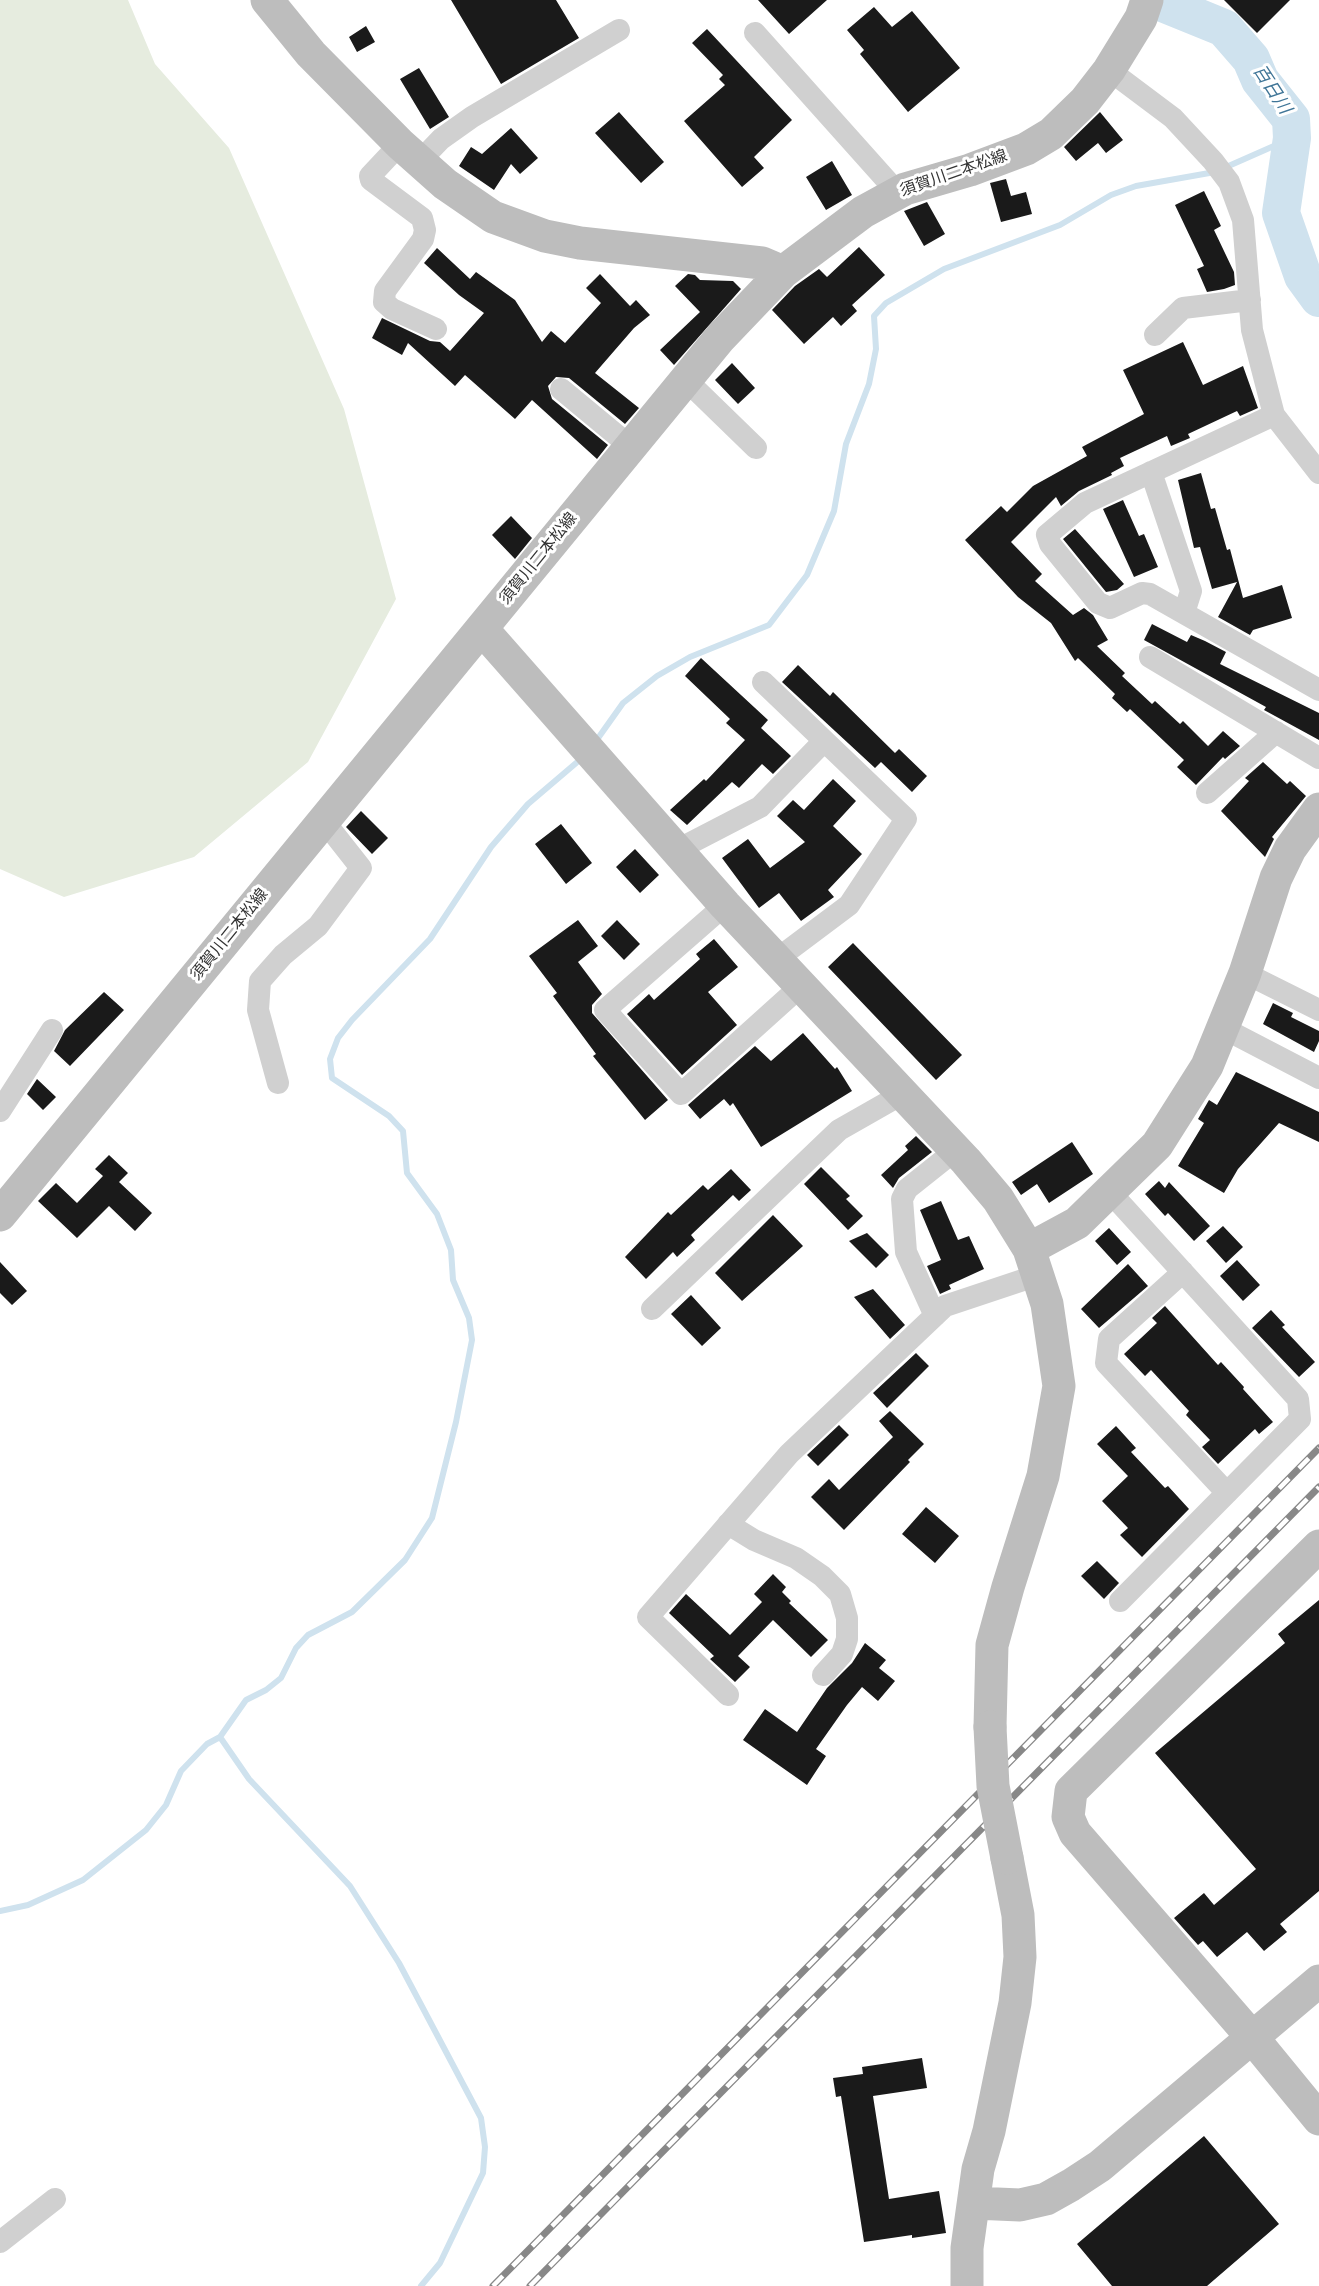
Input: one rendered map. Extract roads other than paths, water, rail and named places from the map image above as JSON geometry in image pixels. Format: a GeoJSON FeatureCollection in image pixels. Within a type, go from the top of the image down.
{"type":"FeatureCollection","features":[{"type":"Feature","properties":{"kind":"street"},"geometry":{"type":"LineString","coordinates":[[267,0],[310,54],[409,153],[468,202],[493,217],[545,236],[580,243],[762,262],[783,272]]}},
{"type":"Feature","properties":{"kind":"street","name":"須賀川二本松線"},"geometry":{"type":"LineString","coordinates":[[0,1215],[720,338],[783,272],[862,212],[898,193],[1026,149],[1051,134],[1085,101],[1109,70],[1144,9]]}},
{"type":"Feature","properties":{"kind":"street"},"geometry":{"type":"LineString","coordinates":[[436,329],[392,309],[384,302],[385,291],[423,239],[425,230],[422,218],[371,180],[370,176],[409,153],[441,139],[472,117],[619,30]]}},
{"type":"Feature","properties":{"kind":"street"},"geometry":{"type":"LineString","coordinates":[[755,33],[898,193]]}},
{"type":"Feature","properties":{"kind":"street"},"geometry":{"type":"LineString","coordinates":[[1109,70],[1173,118],[1229,182],[1242,220],[1252,330],[1274,415],[1319,473]]}},
{"type":"Feature","properties":{"kind":"street"},"geometry":{"type":"LineString","coordinates":[[1155,335],[1183,308],[1250,300]]}},
{"type":"Feature","properties":{"kind":"street"},"geometry":{"type":"LineString","coordinates":[[686,380],[756,448]]}},
{"type":"Feature","properties":{"kind":"street"},"geometry":{"type":"LineString","coordinates":[[561,389],[631,447]]}},
{"type":"Feature","properties":{"kind":"street"},"geometry":{"type":"LineString","coordinates":[[1274,415],[1085,503],[1047,535],[1050,544],[1098,603],[1110,608],[1142,593],[1150,594],[1319,690]]}},
{"type":"Feature","properties":{"kind":"street"},"geometry":{"type":"LineString","coordinates":[[1151,472],[1191,591],[1184,613]]}},
{"type":"Feature","properties":{"kind":"street"},"geometry":{"type":"LineString","coordinates":[[482,629],[725,905],[904,1093],[998,1199],[1033,1262],[1049,1314],[1059,1386],[1043,1476],[1008,1587],[993,1645],[990,1727],[993,1786],[1018,1915],[1020,1957],[1015,2003],[989,2132],[978,2169],[967,2248],[967,2286]]}},
{"type":"Feature","properties":{"kind":"street"},"geometry":{"type":"LineString","coordinates":[[1150,657],[1319,758]]}},
{"type":"Feature","properties":{"kind":"street"},"geometry":{"type":"LineString","coordinates":[[763,682],[906,819],[849,905],[777,959]]}},
{"type":"Feature","properties":{"kind":"street"},"geometry":{"type":"LineString","coordinates":[[1207,793],[1276,732]]}},
{"type":"Feature","properties":{"kind":"street"},"geometry":{"type":"LineString","coordinates":[[677,850],[760,807],[824,741]]}},
{"type":"Feature","properties":{"kind":"street"},"geometry":{"type":"LineString","coordinates":[[728,1695],[648,1617],[789,1454],[945,1306],[1033,1262],[1110,1192],[1157,1145],[1207,1066],[1245,973],[1276,878],[1290,849],[1319,809]]}},
{"type":"Feature","properties":{"kind":"street"},"geometry":{"type":"LineString","coordinates":[[278,1083],[258,1010],[260,981],[283,955],[318,926],[362,868],[324,821]]}},
{"type":"Feature","properties":{"kind":"street"},"geometry":{"type":"LineString","coordinates":[[725,905],[605,1010],[681,1094],[802,985]]}},
{"type":"Feature","properties":{"kind":"street"},"geometry":{"type":"LineString","coordinates":[[1245,973],[1319,1011]]}},
{"type":"Feature","properties":{"kind":"street"},"geometry":{"type":"LineString","coordinates":[[1223,1028],[1319,1078]]}},
{"type":"Feature","properties":{"kind":"street"},"geometry":{"type":"LineString","coordinates":[[0,1111],[52,1030]]}},
{"type":"Feature","properties":{"kind":"street"},"geometry":{"type":"LineString","coordinates":[[652,1309],[839,1130],[904,1093]]}},
{"type":"Feature","properties":{"kind":"street"},"geometry":{"type":"LineString","coordinates":[[935,1316],[906,1252],[902,1199],[908,1189],[956,1150]]}},
{"type":"Feature","properties":{"kind":"street"},"geometry":{"type":"LineString","coordinates":[[1110,1192],[1298,1399],[1300,1419],[1120,1601]]}},
{"type":"Feature","properties":{"kind":"street"},"geometry":{"type":"LineString","coordinates":[[1184,1272],[1109,1339],[1106,1363],[1227,1493]]}},
{"type":"Feature","properties":{"kind":"street"},"geometry":{"type":"LineString","coordinates":[[728,1524],[754,1540],[796,1557],[822,1576],[840,1594],[847,1618],[847,1639],[842,1654],[823,1675]]}},
{"type":"Feature","properties":{"kind":"street"},"geometry":{"type":"LineString","coordinates":[[1319,1546],[1071,1791],[1068,1817],[1075,1833],[1251,2036],[1319,2119]]}},
{"type":"Feature","properties":{"kind":"street"},"geometry":{"type":"LineString","coordinates":[[974,2203],[1020,2205],[1046,2199],[1071,2186],[1100,2166],[1251,2036],[1319,1981]]}},
{"type":"Feature","properties":{"kind":"street"},"geometry":{"type":"LineString","coordinates":[[0,2242],[55,2199]]}},
{"type":"Feature","properties":{"kind":"waterway","name":"百日川"},"geometry":{"type":"LineString","coordinates":[[1155,0],[1224,28],[1251,59],[1260,80],[1291,119],[1292,138],[1281,213],[1303,276],[1319,298]]}},
{"type":"Feature","properties":{"kind":"waterway"},"geometry":{"type":"LineString","coordinates":[[1224,168],[1292,138]]}},
{"type":"Feature","properties":{"kind":"waterway"},"geometry":{"type":"LineString","coordinates":[[596,741],[623,703],[657,676],[690,657],[769,625],[807,575],[834,511],[846,444],[869,384],[876,349],[874,316],[886,303],[944,269],[1060,225],[1111,195],[1136,186],[1215,172]]}},
{"type":"Feature","properties":{"kind":"waterway"},"geometry":{"type":"LineString","coordinates":[[0,1911],[28,1905],[83,1880],[146,1830],[166,1805],[181,1771],[207,1744],[220,1737],[246,1700],[266,1690],[281,1678],[296,1648],[308,1635],[352,1612],[405,1560],[432,1518],[456,1422],[472,1340],[469,1318],[453,1280],[451,1250],[437,1214],[407,1173],[403,1131],[389,1116],[332,1078],[330,1059],[338,1038],[352,1020],[430,939],[491,847],[528,804],[582,758]]}},
{"type":"Feature","properties":{"kind":"waterway"},"geometry":{"type":"LineString","coordinates":[[220,1737],[249,1779],[350,1886],[399,1963],[481,2118],[485,2147],[483,2173],[440,2263],[421,2286]]}},
{"type":"Feature","properties":{"kind":"railway"},"geometry":{"type":"LineString","coordinates":[[493,2286],[1319,1448]]}},
{"type":"Feature","properties":{"kind":"railway"},"geometry":{"type":"LineString","coordinates":[[530,2286],[1319,1487]]}}]}
